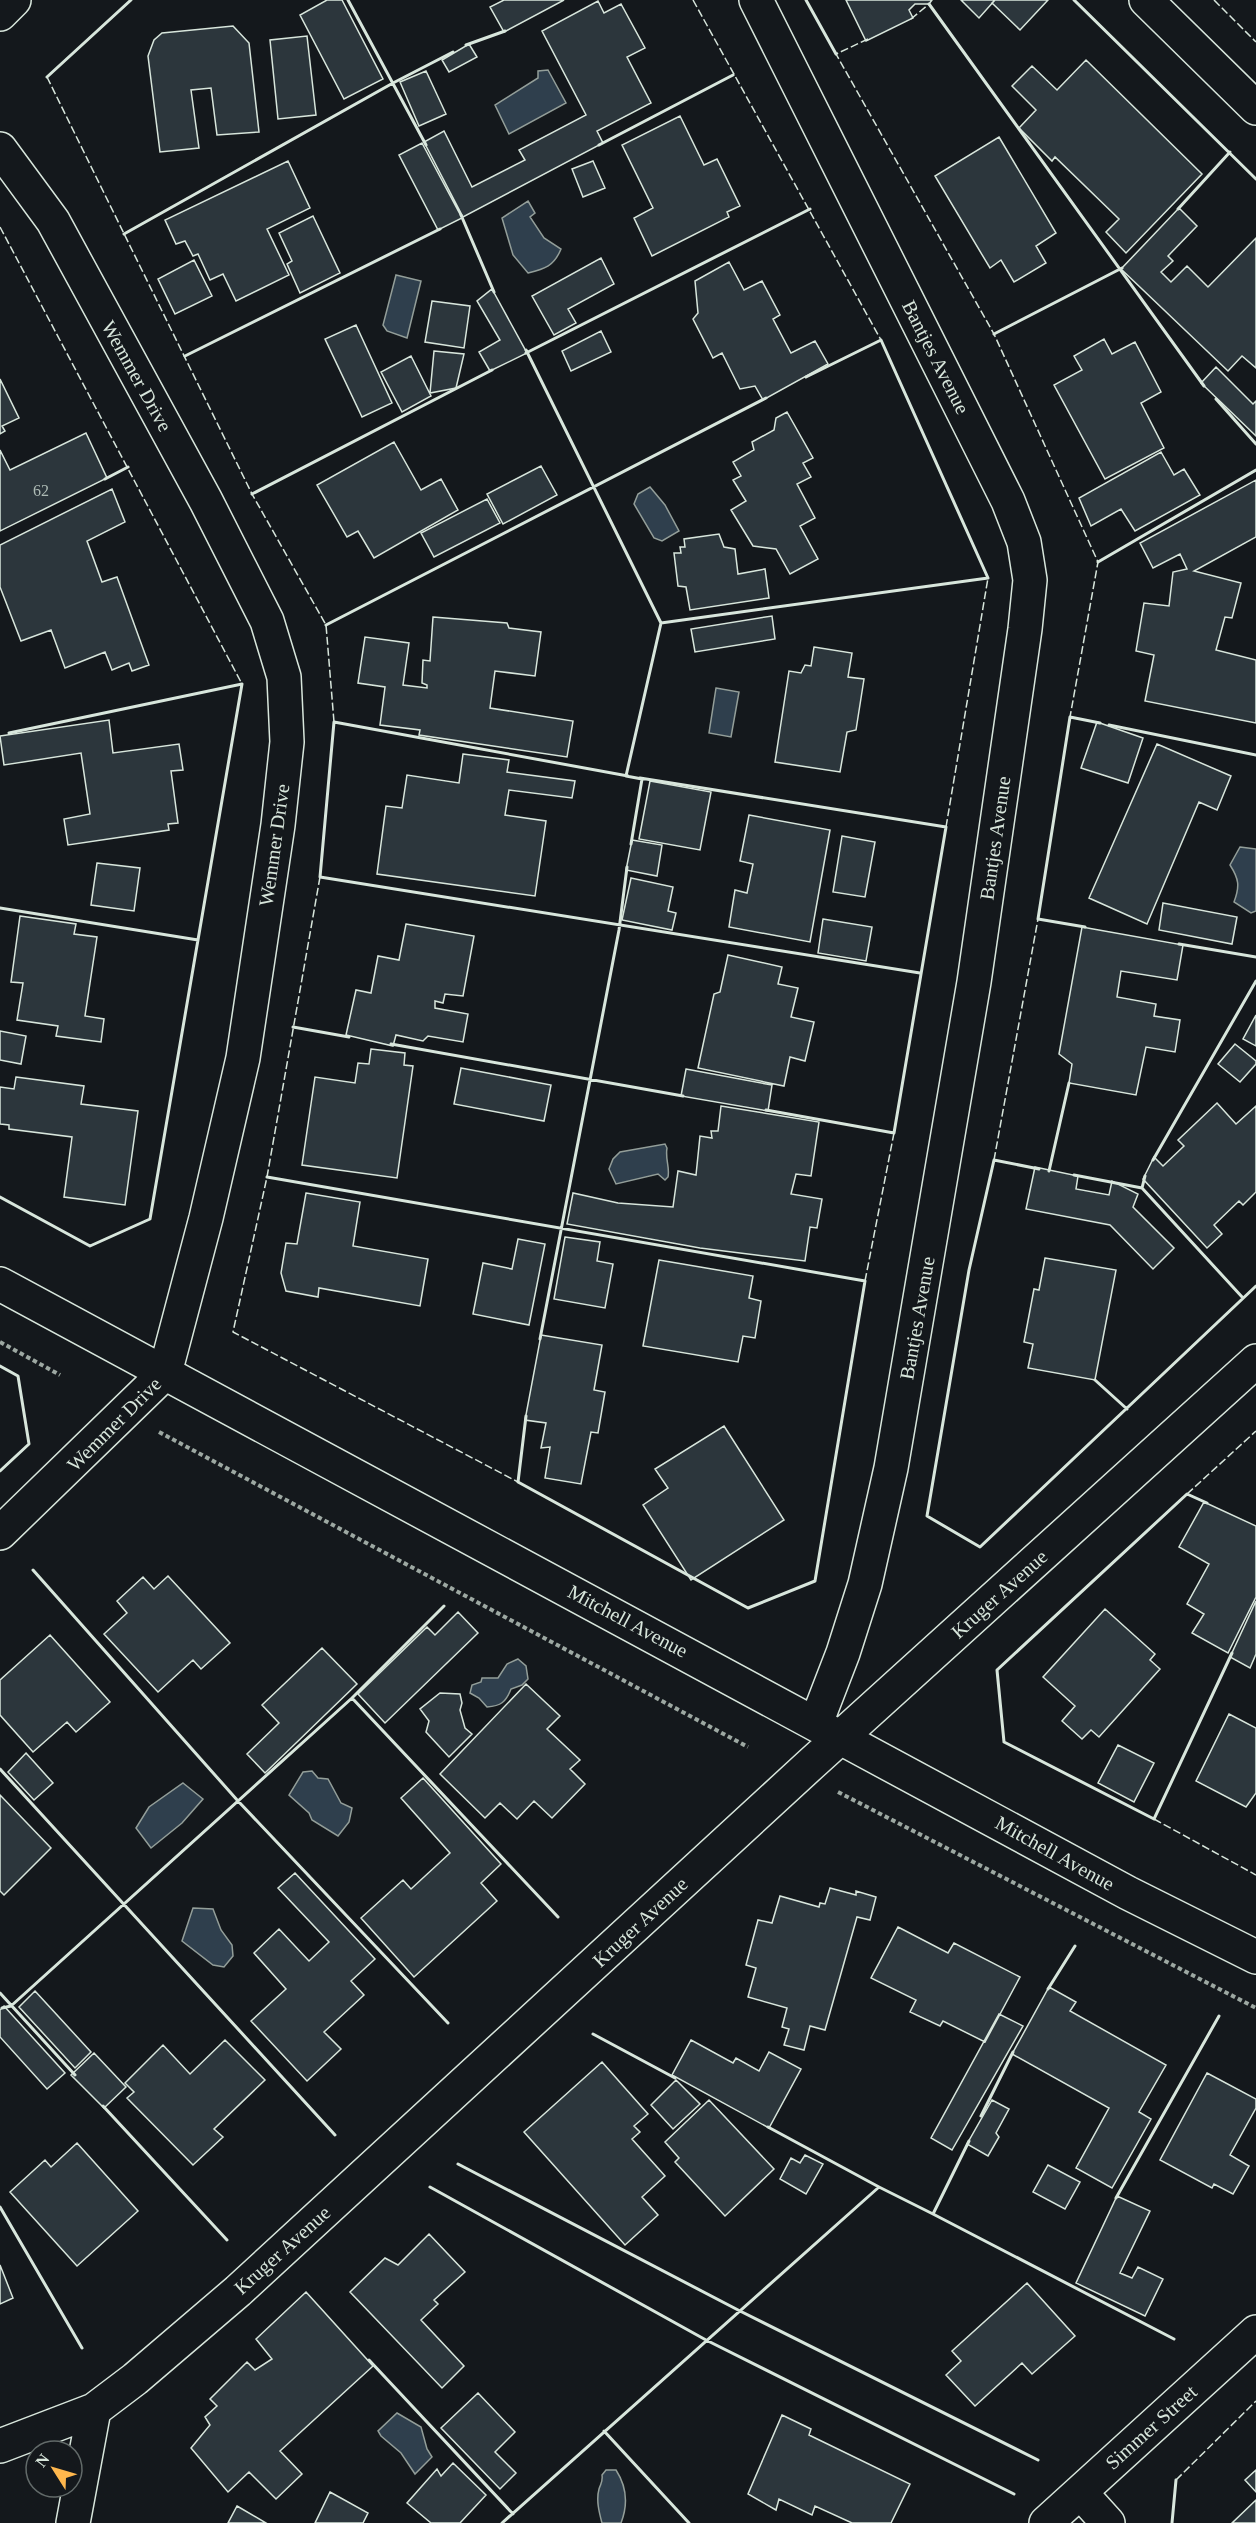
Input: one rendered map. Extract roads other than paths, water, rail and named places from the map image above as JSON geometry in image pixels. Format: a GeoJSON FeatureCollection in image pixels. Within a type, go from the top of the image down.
{"type":"FeatureCollection","features":[{"type":"Feature","properties":{"kind":"street"},"geometry":{"type":"LineString","coordinates":[[0,14],[14,0]]}},
{"type":"Feature","properties":{"kind":"street","name":"Bantjes Avenue"},"geometry":{"type":"LineString","coordinates":[[756,0],[1008,501],[1024,542],[1030,580],[1025,629],[974,982],[891,1468],[864,1584],[843,1653],[829,1730]]}},
{"type":"Feature","properties":{"kind":"street"},"geometry":{"type":"LineString","coordinates":[[1146,0],[1256,108]]}},
{"type":"Feature","properties":{"kind":"street","name":"Wemmer Drive"},"geometry":{"type":"LineString","coordinates":[[0,149],[53,221],[200,491],[267,621],[284,677],[287,742],[278,825],[243,1058],[206,1218],[165,1373],[0,1533]]}},
{"type":"Feature","properties":{"kind":"street","name":"Mitchell Avenue"},"geometry":{"type":"LineString","coordinates":[[0,1284],[1128,1893],[1256,1957]]}},
{"type":"Feature","properties":{"kind":"street","name":"Kruger Avenue"},"geometry":{"type":"LineString","coordinates":[[0,2446],[94,2410],[135,2379],[238,2291],[829,1730],[1256,1361]]}},
{"type":"Feature","properties":{"kind":"street","name":"Simmer Street"},"geometry":{"type":"LineString","coordinates":[[1046,2523],[1256,2332]]}},
{"type":"Feature","properties":{"kind":"street"},"geometry":{"type":"LineString","coordinates":[[73,2523],[94,2410]]}},
{"type":"Feature","properties":{"kind":"street"},"geometry":{"type":"LineString","coordinates":[[1080,2492],[1108,2523]]}},
{"type":"Feature","properties":{"kind":"water"},"geometry":{"type":"Polygon","coordinates":[[[548,70],[566,103],[509,134],[495,105],[538,78],[538,71],[548,70]]]}},
{"type":"Feature","properties":{"kind":"water"},"geometry":{"type":"Polygon","coordinates":[[[528,201],[535,213],[530,217],[544,238],[561,249],[548,266],[528,273],[513,255],[502,218],[528,201]]]}},
{"type":"Feature","properties":{"kind":"water"},"geometry":{"type":"Polygon","coordinates":[[[396,275],[421,281],[407,338],[387,331],[383,325],[396,275]]]}},
{"type":"Feature","properties":{"kind":"water"},"geometry":{"type":"Polygon","coordinates":[[[650,487],[665,505],[679,531],[662,541],[654,538],[634,504],[638,494],[650,487]]]}},
{"type":"Feature","properties":{"kind":"water"},"geometry":{"type":"Polygon","coordinates":[[[716,688],[739,692],[731,737],[709,733],[716,688]]]}},
{"type":"Feature","properties":{"kind":"water"},"geometry":{"type":"Polygon","coordinates":[[[1240,847],[1256,849],[1256,911],[1251,913],[1234,902],[1238,883],[1230,865],[1240,847]]]}},
{"type":"Feature","properties":{"kind":"water"},"geometry":{"type":"Polygon","coordinates":[[[665,1144],[668,1177],[665,1180],[658,1174],[616,1184],[609,1169],[613,1159],[620,1152],[665,1144]]]}},
{"type":"Feature","properties":{"kind":"water"},"geometry":{"type":"Polygon","coordinates":[[[518,1659],[526,1666],[528,1679],[522,1685],[511,1689],[502,1702],[496,1706],[487,1707],[479,1698],[470,1693],[472,1685],[481,1682],[482,1678],[498,1678],[507,1664],[518,1659]]]}},
{"type":"Feature","properties":{"kind":"water"},"geometry":{"type":"Polygon","coordinates":[[[312,1771],[318,1778],[328,1779],[341,1803],[352,1808],[349,1822],[338,1836],[312,1820],[309,1813],[289,1795],[303,1772],[312,1771]]]}},
{"type":"Feature","properties":{"kind":"water"},"geometry":{"type":"Polygon","coordinates":[[[183,1783],[203,1799],[182,1823],[151,1848],[136,1828],[149,1807],[183,1783]]]}},
{"type":"Feature","properties":{"kind":"water"},"geometry":{"type":"Polygon","coordinates":[[[193,1908],[213,1909],[221,1930],[232,1945],[233,1956],[224,1967],[213,1965],[182,1941],[193,1908]]]}},
{"type":"Feature","properties":{"kind":"water"},"geometry":{"type":"Polygon","coordinates":[[[397,2413],[421,2427],[427,2449],[432,2457],[415,2474],[401,2453],[378,2431],[397,2413]]]}},
{"type":"Feature","properties":{"kind":"water"},"geometry":{"type":"Polygon","coordinates":[[[606,2470],[616,2470],[624,2489],[625,2510],[621,2523],[602,2523],[598,2497],[602,2475],[606,2470]]]}}]}
